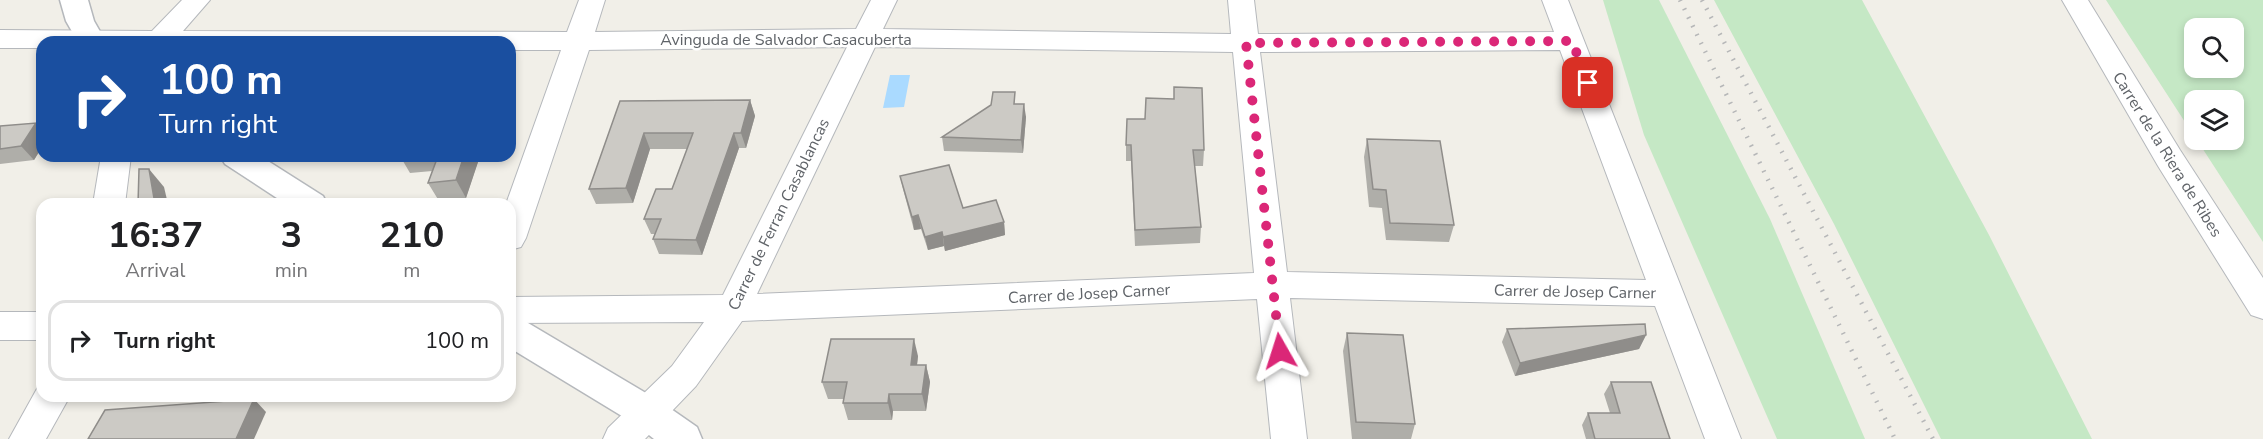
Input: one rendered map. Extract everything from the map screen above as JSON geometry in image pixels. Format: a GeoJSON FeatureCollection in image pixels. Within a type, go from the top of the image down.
{"type":"FeatureCollection","features":[{"type":"Feature","properties":{"kind":"street"},"geometry":{"type":"LineString","coordinates":[[74,0],[80,21],[88,36]]}},
{"type":"Feature","properties":{"kind":"street"},"geometry":{"type":"LineString","coordinates":[[163,36],[197,0]]}},
{"type":"Feature","properties":{"kind":"street"},"geometry":{"type":"LineString","coordinates":[[516,221],[592,0]]}},
{"type":"Feature","properties":{"kind":"street","name":"Carrer de Ferran Casablancas"},"geometry":{"type":"LineString","coordinates":[[621,439],[684,376],[733,309],[884,0]]}},
{"type":"Feature","properties":{"kind":"street"},"geometry":{"type":"LineString","coordinates":[[1241,0],[1289,439]]}},
{"type":"Feature","properties":{"kind":"street"},"geometry":{"type":"LineString","coordinates":[[1555,0],[1723,439]]}},
{"type":"Feature","properties":{"kind":"street","name":"Carrer de la Riera de Ribes"},"geometry":{"type":"LineString","coordinates":[[2075,0],[2169,158],[2263,306]]}},
{"type":"Feature","properties":{"kind":"street","name":"Avinguda de Salvador Casacuberta"},"geometry":{"type":"LineString","coordinates":[[516,41],[865,38],[1246,43],[1572,41]]}},
{"type":"Feature","properties":{"kind":"street","name":"Avinguda de Salvador Casacuberta"},"geometry":{"type":"LineString","coordinates":[[0,39],[36,40]]}},
{"type":"Feature","properties":{"kind":"street"},"geometry":{"type":"LineString","coordinates":[[110,198],[115,162]]}},
{"type":"Feature","properties":{"kind":"street"},"geometry":{"type":"LineString","coordinates":[[245,162],[302,198]]}},
{"type":"Feature","properties":{"kind":"street","name":"Carrer de Josep Carner"},"geometry":{"type":"LineString","coordinates":[[516,310],[733,309],[1273,285],[1668,293]]}},
{"type":"Feature","properties":{"kind":"street"},"geometry":{"type":"LineString","coordinates":[[0,326],[36,326]]}},
{"type":"Feature","properties":{"kind":"street"},"geometry":{"type":"LineString","coordinates":[[516,334],[648,413],[683,439]]}},
{"type":"Feature","properties":{"kind":"street"},"geometry":{"type":"LineString","coordinates":[[27,439],[49,402]]}},
{"type":"Feature","properties":{"kind":"green space"},"geometry":{"type":"Polygon","coordinates":[[[1603,0],[1659,0],[1770,219],[1865,439],[1777,439],[1644,135],[1603,0]]]}},
{"type":"Feature","properties":{"kind":"green space"},"geometry":{"type":"Polygon","coordinates":[[[1714,0],[1862,0],[1989,235],[2092,439],[1941,439],[1834,224],[1714,0]]]}},
{"type":"Feature","properties":{"kind":"green space"},"geometry":{"type":"Polygon","coordinates":[[[2106,0],[2263,0],[2263,242],[2203,150],[2244,150],[2244,90],[2184,90],[2184,121],[2106,0]]]}},
{"type":"Feature","properties":{"kind":"water"},"geometry":{"type":"Polygon","coordinates":[[[890,75],[910,75],[904,107],[883,108],[890,75]]]}},
{"type":"Feature","properties":{"kind":"building"},"geometry":{"type":"Polygon","coordinates":[[[1174,87],[1202,88],[1204,150],[1193,150],[1201,227],[1135,230],[1131,145],[1126,145],[1127,119],[1145,119],[1146,98],[1174,99],[1174,87]]]}},
{"type":"Feature","properties":{"kind":"building"},"geometry":{"type":"Polygon","coordinates":[[[993,92],[1015,92],[1014,104],[1024,104],[1021,140],[942,137],[991,105],[993,92]]]}},
{"type":"Feature","properties":{"kind":"building"},"geometry":{"type":"Polygon","coordinates":[[[750,100],[741,133],[734,133],[696,240],[653,239],[661,219],[644,219],[656,189],[672,189],[693,133],[644,133],[626,188],[589,189],[620,101],[750,100]]]}},
{"type":"Feature","properties":{"kind":"building"},"geometry":{"type":"Polygon","coordinates":[[[36,123],[21,146],[0,149],[0,126],[36,123]]]}},
{"type":"Feature","properties":{"kind":"building"},"geometry":{"type":"Polygon","coordinates":[[[1367,139],[1440,141],[1454,225],[1390,223],[1386,190],[1373,189],[1367,139]]]}},
{"type":"Feature","properties":{"kind":"building"},"geometry":{"type":"Polygon","coordinates":[[[436,162],[462,162],[456,180],[428,183],[436,162]]]}},
{"type":"Feature","properties":{"kind":"building"},"geometry":{"type":"Polygon","coordinates":[[[949,165],[963,208],[996,200],[1004,222],[943,237],[942,232],[925,237],[918,215],[912,217],[900,176],[949,165]]]}},
{"type":"Feature","properties":{"kind":"building"},"geometry":{"type":"Polygon","coordinates":[[[139,169],[149,169],[154,198],[138,198],[139,169]]]}},
{"type":"Feature","properties":{"kind":"building"},"geometry":{"type":"Polygon","coordinates":[[[1645,324],[1646,335],[1520,363],[1507,329],[1645,324]]]}},
{"type":"Feature","properties":{"kind":"building"},"geometry":{"type":"Polygon","coordinates":[[[1347,333],[1403,335],[1415,424],[1356,422],[1347,333]]]}},
{"type":"Feature","properties":{"kind":"building"},"geometry":{"type":"Polygon","coordinates":[[[831,339],[914,339],[911,365],[926,365],[922,394],[889,394],[888,403],[843,403],[847,382],[822,382],[831,339]]]}},
{"type":"Feature","properties":{"kind":"building"},"geometry":{"type":"Polygon","coordinates":[[[1611,382],[1651,382],[1670,439],[1595,439],[1588,413],[1620,413],[1611,382]]]}},
{"type":"Feature","properties":{"kind":"building"},"geometry":{"type":"Polygon","coordinates":[[[213,402],[253,402],[236,439],[88,439],[105,410],[213,402]]]}},
{"type":"Feature","properties":{"kind":"railway"},"geometry":{"type":"LineString","coordinates":[[1680,0],[1895,439]]}},
{"type":"Feature","properties":{"kind":"railway"},"geometry":{"type":"LineString","coordinates":[[1702,0],[1933,439]]}},
{"type":"Feature","properties":{"kind":"route"},"geometry":{"type":"LineString","coordinates":[[1280,351],[1246,43],[1572,41],[1588,83]]}}]}
